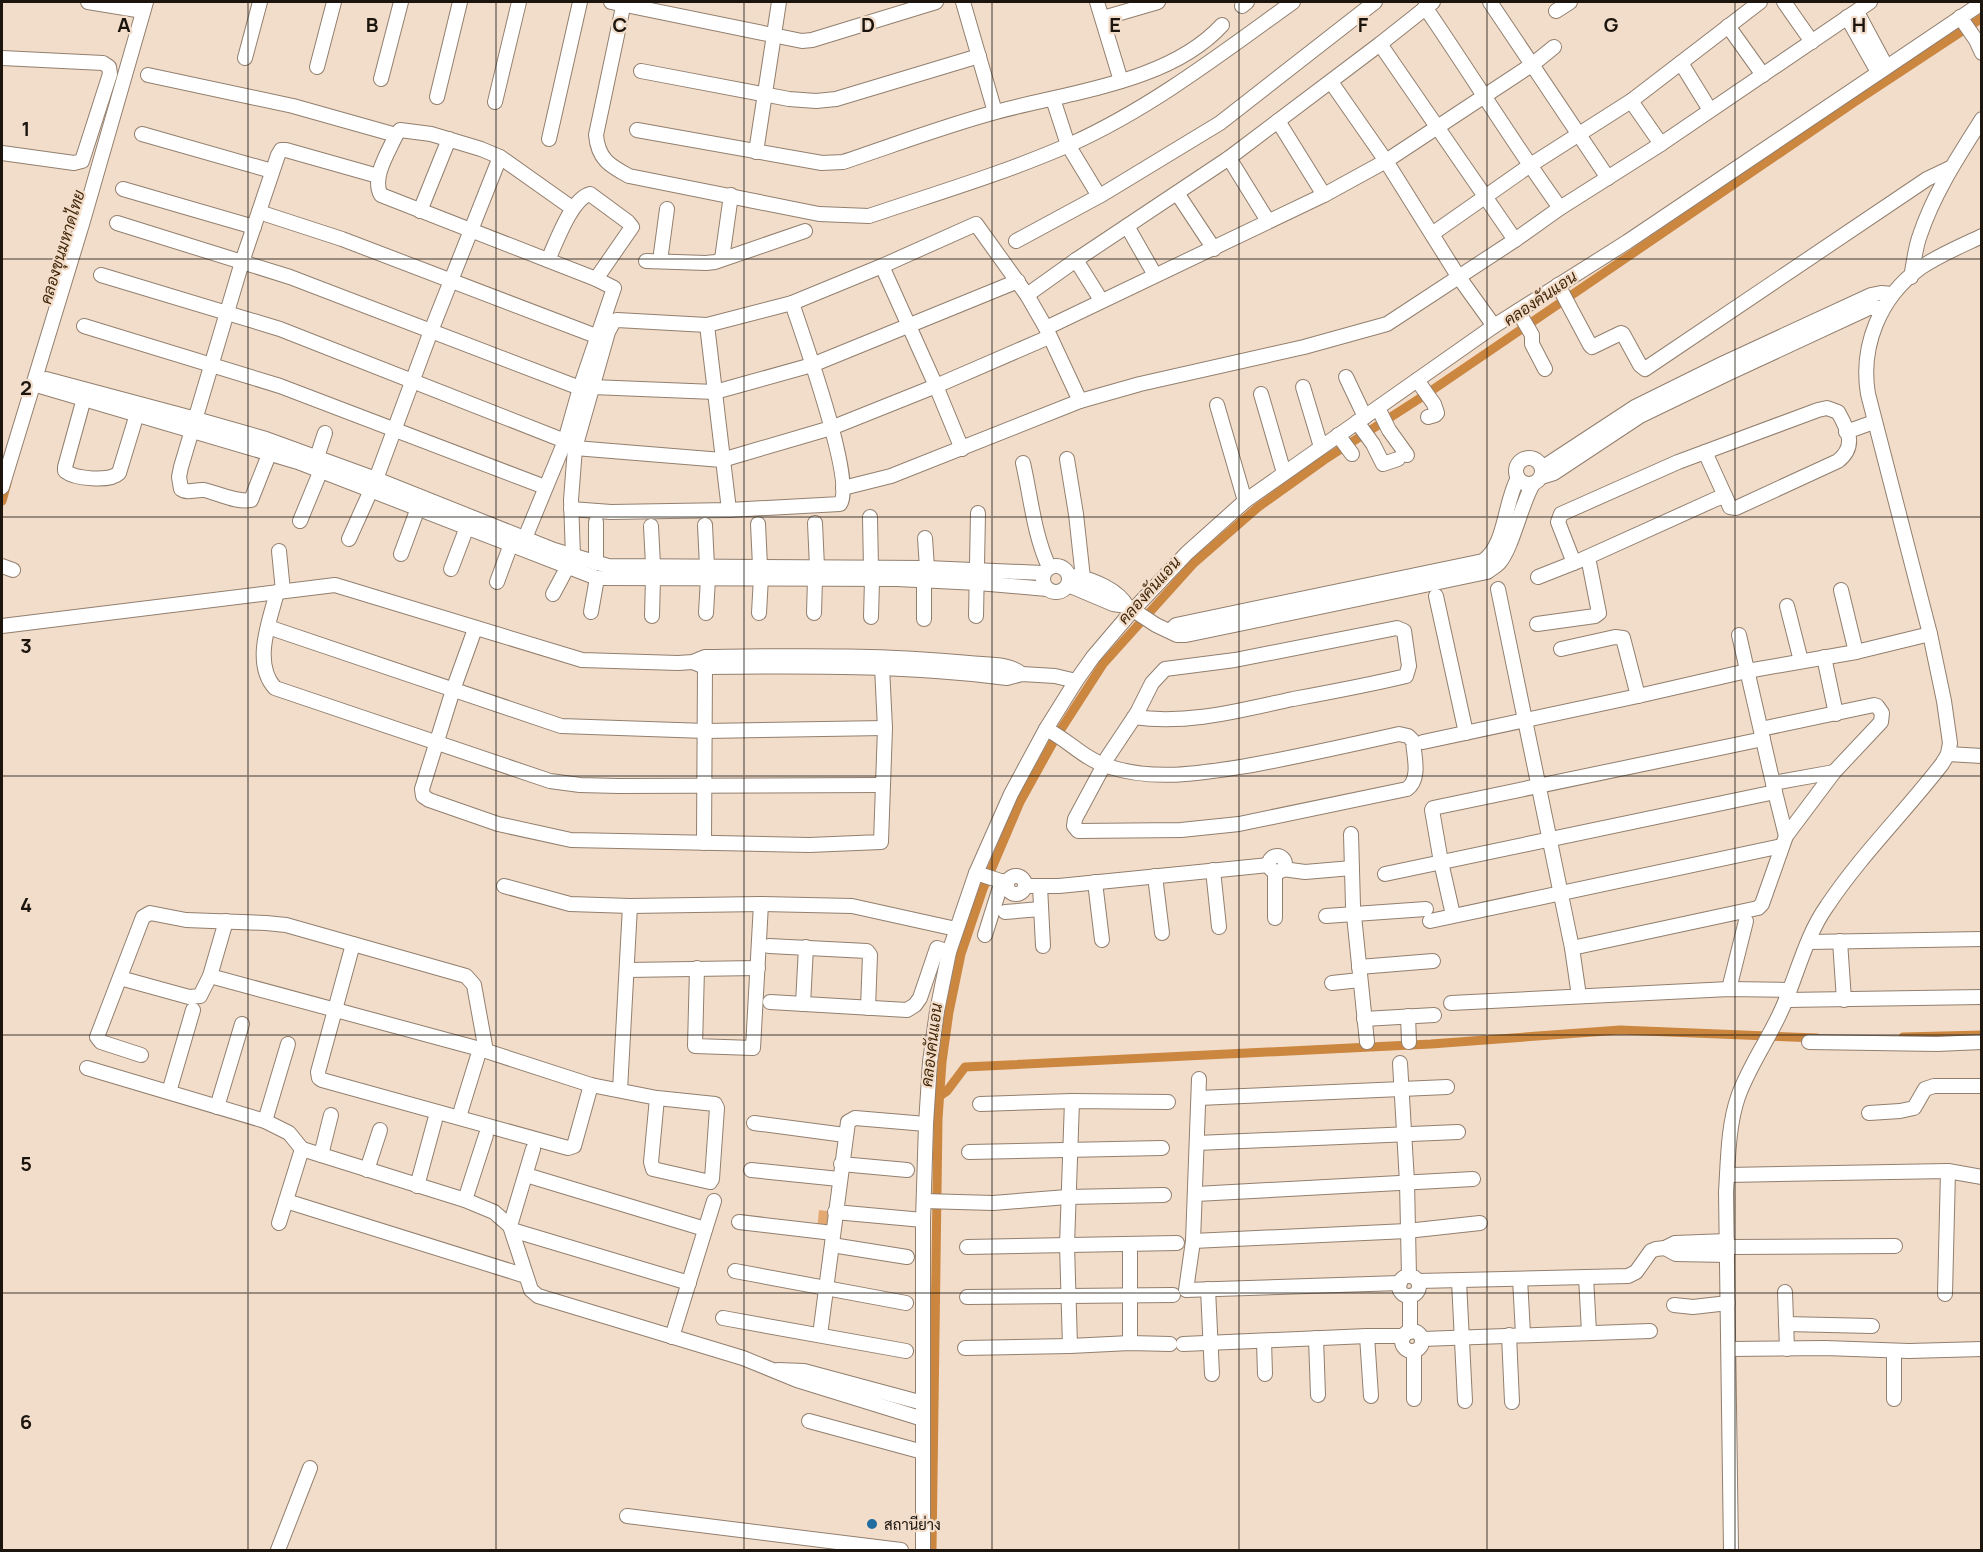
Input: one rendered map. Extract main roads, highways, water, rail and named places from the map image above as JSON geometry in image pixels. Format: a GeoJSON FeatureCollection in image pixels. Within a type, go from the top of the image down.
{"type":"FeatureCollection","features":[{"type":"Feature","properties":{"kind":"waterway","name":"คลองคันแอน"},"geometry":{"type":"LineString","coordinates":[[932,1550],[938,1119],[942,1062],[949,1012],[961,954],[983,889],[1020,802],[1056,737],[1103,664],[1194,563],[1257,508],[1324,460],[1425,395],[1856,101],[1982,18]]}},
{"type":"Feature","properties":{"kind":"waterway","name":"คลองขุนมหาดไทย"},"geometry":{"type":"LineString","coordinates":[[2,501],[7,483]]}},
{"type":"Feature","properties":{"kind":"waterway"},"geometry":{"type":"LineString","coordinates":[[937,1098],[947,1091],[965,1067],[1431,1044],[1620,1030],[1817,1038]]}},
{"type":"Feature","properties":{"kind":"waterway"},"geometry":{"type":"LineString","coordinates":[[1903,1037],[1982,1035]]}},
{"type":"Feature","properties":{"kind":"place","name":"สถานีย่าง"},"geometry":{"type":"Point","coordinates":[872,1524]}}]}
